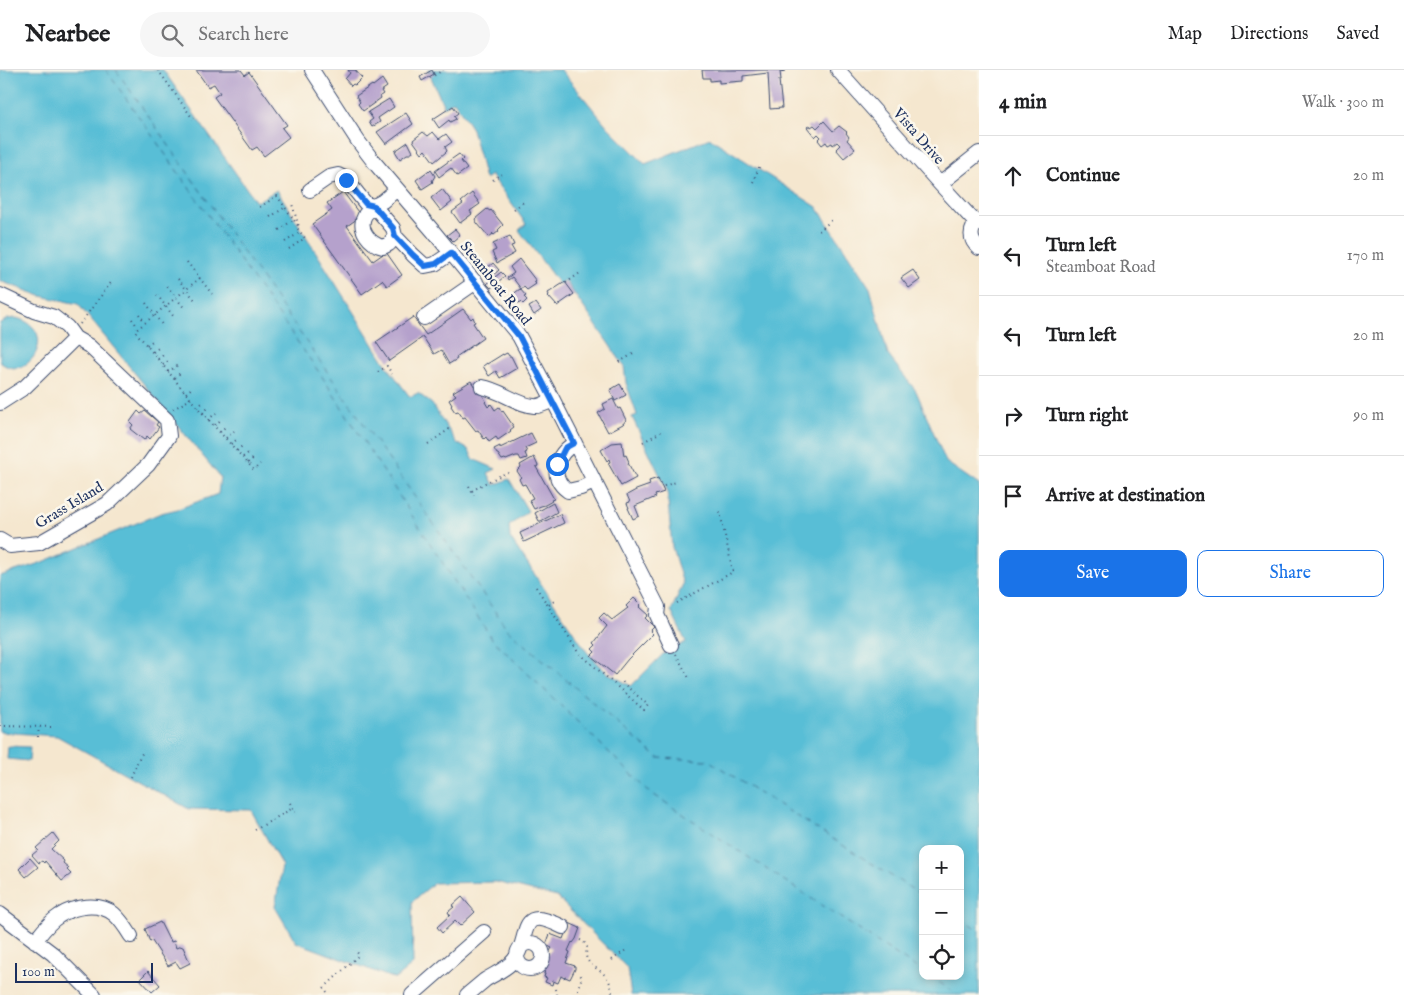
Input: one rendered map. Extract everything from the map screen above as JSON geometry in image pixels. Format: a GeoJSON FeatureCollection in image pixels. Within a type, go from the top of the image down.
{"type":"FeatureCollection","features":[{"type":"Feature","properties":{"kind":"street","name":"Steamboat Road"},"geometry":{"type":"LineString","coordinates":[[312,70],[358,141],[374,162],[476,282],[519,336],[658,607],[657,615],[671,645]]}},
{"type":"Feature","properties":{"kind":"street","name":"Vista Drive"},"geometry":{"type":"LineString","coordinates":[[838,70],[940,184],[978,222],[972,230],[971,236],[975,245],[979,248]]}},
{"type":"Feature","properties":{"kind":"street"},"geometry":{"type":"LineString","coordinates":[[940,184],[979,153]]}},
{"type":"Feature","properties":{"kind":"street"},"geometry":{"type":"LineString","coordinates":[[310,190],[329,177],[338,175],[346,180],[366,204],[374,206],[393,228],[395,236],[425,266],[436,264],[451,253]]}},
{"type":"Feature","properties":{"kind":"street"},"geometry":{"type":"LineString","coordinates":[[395,236],[389,244],[383,247],[378,246],[369,240],[363,230],[362,223],[365,214],[397,190]]}},
{"type":"Feature","properties":{"kind":"street"},"geometry":{"type":"LineString","coordinates":[[424,318],[476,282]]}},
{"type":"Feature","properties":{"kind":"street","name":"Grass Island"},"geometry":{"type":"LineString","coordinates":[[0,295],[54,317],[67,327],[75,338],[89,346],[167,420],[169,436],[148,465],[108,504],[39,543],[10,546],[0,540]]}},
{"type":"Feature","properties":{"kind":"street"},"geometry":{"type":"LineString","coordinates":[[0,403],[25,387],[75,338]]}},
{"type":"Feature","properties":{"kind":"street"},"geometry":{"type":"LineString","coordinates":[[482,387],[536,407],[553,400]]}},
{"type":"Feature","properties":{"kind":"street"},"geometry":{"type":"LineString","coordinates":[[574,443],[565,448],[557,464],[556,478],[562,487],[568,491],[594,482]]}},
{"type":"Feature","properties":{"kind":"street"},"geometry":{"type":"LineString","coordinates":[[35,941],[51,922],[59,916],[76,908],[87,906],[107,910],[114,914],[130,936]]}},
{"type":"Feature","properties":{"kind":"street"},"geometry":{"type":"LineString","coordinates":[[0,914],[52,954],[94,995]]}},
{"type":"Feature","properties":{"kind":"street"},"geometry":{"type":"LineString","coordinates":[[467,995],[484,980],[513,961],[522,943],[526,927],[532,921],[540,918],[563,927]]}},
{"type":"Feature","properties":{"kind":"street"},"geometry":{"type":"LineString","coordinates":[[412,995],[484,932]]}},
{"type":"Feature","properties":{"kind":"path"},"geometry":{"type":"LineString","coordinates":[[158,70],[193,120]]}},
{"type":"Feature","properties":{"kind":"path"},"geometry":{"type":"LineString","coordinates":[[430,78],[443,70]]}},
{"type":"Feature","properties":{"kind":"path"},"geometry":{"type":"LineString","coordinates":[[753,182],[760,165]]}},
{"type":"Feature","properties":{"kind":"path"},"geometry":{"type":"LineString","coordinates":[[493,180],[501,174],[504,178]]}},
{"type":"Feature","properties":{"kind":"path"},"geometry":{"type":"LineString","coordinates":[[260,207],[277,196],[298,227]]}},
{"type":"Feature","properties":{"kind":"path"},"geometry":{"type":"LineString","coordinates":[[514,209],[525,201]]}},
{"type":"Feature","properties":{"kind":"path"},"geometry":{"type":"LineString","coordinates":[[290,249],[305,238],[297,228],[292,204]]}},
{"type":"Feature","properties":{"kind":"path"},"geometry":{"type":"LineString","coordinates":[[270,217],[285,207]]}},
{"type":"Feature","properties":{"kind":"path"},"geometry":{"type":"LineString","coordinates":[[819,231],[833,219]]}},
{"type":"Feature","properties":{"kind":"path"},"geometry":{"type":"LineString","coordinates":[[279,230],[293,220]]}},
{"type":"Feature","properties":{"kind":"path"},"geometry":{"type":"LineString","coordinates":[[284,242],[299,232]]}},
{"type":"Feature","properties":{"kind":"path"},"geometry":{"type":"LineString","coordinates":[[187,262],[212,294]]}},
{"type":"Feature","properties":{"kind":"path"},"geometry":{"type":"LineString","coordinates":[[566,282],[580,273]]}},
{"type":"Feature","properties":{"kind":"path"},"geometry":{"type":"LineString","coordinates":[[178,278],[196,300]]}},
{"type":"Feature","properties":{"kind":"path"},"geometry":{"type":"LineString","coordinates":[[200,278],[135,331],[208,420],[254,470],[260,464]]}},
{"type":"Feature","properties":{"kind":"path"},"geometry":{"type":"LineString","coordinates":[[80,324],[113,280]]}},
{"type":"Feature","properties":{"kind":"path"},"geometry":{"type":"LineString","coordinates":[[167,286],[185,309]]}},
{"type":"Feature","properties":{"kind":"path"},"geometry":{"type":"LineString","coordinates":[[157,295],[174,317]]}},
{"type":"Feature","properties":{"kind":"path"},"geometry":{"type":"LineString","coordinates":[[146,303],[163,326]]}},
{"type":"Feature","properties":{"kind":"path"},"geometry":{"type":"LineString","coordinates":[[139,314],[146,322]]}},
{"type":"Feature","properties":{"kind":"path"},"geometry":{"type":"LineString","coordinates":[[132,319],[139,328]]}},
{"type":"Feature","properties":{"kind":"path"},"geometry":{"type":"LineString","coordinates":[[147,346],[156,339]]}},
{"type":"Feature","properties":{"kind":"path"},"geometry":{"type":"LineString","coordinates":[[152,352],[161,346]]}},
{"type":"Feature","properties":{"kind":"path"},"geometry":{"type":"LineString","coordinates":[[158,359],[166,353]]}},
{"type":"Feature","properties":{"kind":"path"},"geometry":{"type":"LineString","coordinates":[[619,362],[635,353]]}},
{"type":"Feature","properties":{"kind":"path"},"geometry":{"type":"LineString","coordinates":[[163,365],[172,359]]}},
{"type":"Feature","properties":{"kind":"path"},"geometry":{"type":"LineString","coordinates":[[168,372],[177,366]]}},
{"type":"Feature","properties":{"kind":"path"},"geometry":{"type":"LineString","coordinates":[[378,372],[388,366],[392,374]]}},
{"type":"Feature","properties":{"kind":"path"},"geometry":{"type":"LineString","coordinates":[[174,379],[182,371]]}},
{"type":"Feature","properties":{"kind":"path"},"geometry":{"type":"LineString","coordinates":[[186,394],[193,387]]}},
{"type":"Feature","properties":{"kind":"path"},"geometry":{"type":"LineString","coordinates":[[168,412],[191,399]]}},
{"type":"Feature","properties":{"kind":"path"},"geometry":{"type":"LineString","coordinates":[[197,407],[205,401]]}},
{"type":"Feature","properties":{"kind":"path"},"geometry":{"type":"LineString","coordinates":[[203,413],[210,406]]}},
{"type":"Feature","properties":{"kind":"path"},"geometry":{"type":"LineString","coordinates":[[208,420],[216,413]]}},
{"type":"Feature","properties":{"kind":"path"},"geometry":{"type":"LineString","coordinates":[[214,426],[222,419]]}},
{"type":"Feature","properties":{"kind":"path"},"geometry":{"type":"LineString","coordinates":[[220,432],[227,425]]}},
{"type":"Feature","properties":{"kind":"path"},"geometry":{"type":"LineString","coordinates":[[428,444],[451,428]]}},
{"type":"Feature","properties":{"kind":"path"},"geometry":{"type":"LineString","coordinates":[[225,438],[234,431]]}},
{"type":"Feature","properties":{"kind":"path"},"geometry":{"type":"LineString","coordinates":[[643,442],[661,432]]}},
{"type":"Feature","properties":{"kind":"path"},"geometry":{"type":"LineString","coordinates":[[231,444],[239,438]]}},
{"type":"Feature","properties":{"kind":"path"},"geometry":{"type":"LineString","coordinates":[[237,451],[244,444]]}},
{"type":"Feature","properties":{"kind":"path"},"geometry":{"type":"LineString","coordinates":[[242,457],[250,451]]}},
{"type":"Feature","properties":{"kind":"path"},"geometry":{"type":"LineString","coordinates":[[248,463],[255,457]]}},
{"type":"Feature","properties":{"kind":"path"},"geometry":{"type":"LineString","coordinates":[[472,491],[508,472]]}},
{"type":"Feature","properties":{"kind":"path"},"geometry":{"type":"LineString","coordinates":[[664,486],[676,482]]}},
{"type":"Feature","properties":{"kind":"path"},"geometry":{"type":"LineString","coordinates":[[469,486],[474,495]]}},
{"type":"Feature","properties":{"kind":"path"},"geometry":{"type":"LineString","coordinates":[[677,603],[733,572],[719,508]]}},
{"type":"Feature","properties":{"kind":"path"},"geometry":{"type":"LineString","coordinates":[[536,587],[578,652],[644,710],[648,705],[622,681]]}},
{"type":"Feature","properties":{"kind":"path"},"geometry":{"type":"LineString","coordinates":[[548,606],[556,599]]}},
{"type":"Feature","properties":{"kind":"path"},"geometry":{"type":"LineString","coordinates":[[671,645],[690,680]]}},
{"type":"Feature","properties":{"kind":"path"},"geometry":{"type":"LineString","coordinates":[[0,726],[52,727]]}},
{"type":"Feature","properties":{"kind":"path"},"geometry":{"type":"LineString","coordinates":[[38,737],[39,727]]}},
{"type":"Feature","properties":{"kind":"path"},"geometry":{"type":"LineString","coordinates":[[131,777],[144,751]]}},
{"type":"Feature","properties":{"kind":"path"},"geometry":{"type":"LineString","coordinates":[[290,803],[295,812]]}},
{"type":"Feature","properties":{"kind":"path"},"geometry":{"type":"LineString","coordinates":[[255,830],[293,808]]}},
{"type":"Feature","properties":{"kind":"path"},"geometry":{"type":"LineString","coordinates":[[580,940],[587,946],[586,955],[588,960],[608,978],[612,995]]}},
{"type":"Feature","properties":{"kind":"path"},"geometry":{"type":"LineString","coordinates":[[612,960],[626,950]]}},
{"type":"Feature","properties":{"kind":"path"},"geometry":{"type":"LineString","coordinates":[[327,992],[324,988],[359,955],[356,951]]}},
{"type":"Feature","properties":{"kind":"path"},"geometry":{"type":"LineString","coordinates":[[578,973],[582,977],[578,988],[578,995]]}},
{"type":"Feature","properties":{"kind":"path"},"geometry":{"type":"LineString","coordinates":[[556,989],[557,995]]}},
{"type":"Feature","properties":{"kind":"water"},"geometry":{"type":"Polygon","coordinates":[[[0,70],[163,70],[256,202],[277,190],[387,366],[410,397],[418,393],[432,404],[457,443],[469,450],[473,459],[496,469],[488,473],[494,485],[509,479],[528,511],[509,526],[510,538],[587,652],[606,672],[631,686],[663,654],[686,642],[671,611],[683,584],[672,547],[667,490],[632,417],[637,415],[626,383],[624,366],[565,280],[559,284],[519,230],[526,224],[491,175],[485,179],[472,129],[454,101],[444,107],[428,70],[561,70],[607,126],[645,164],[710,138],[817,207],[870,288],[888,355],[916,391],[946,462],[979,485],[979,995],[631,995],[627,968],[557,897],[496,882],[434,883],[412,902],[413,964],[395,979],[296,942],[275,907],[282,866],[251,810],[189,809],[57,736],[0,732],[0,576],[43,562],[161,513],[178,509],[218,494],[220,477],[78,304],[41,296],[0,281],[0,70]]]}},
{"type":"Feature","properties":{"kind":"water"},"geometry":{"type":"Polygon","coordinates":[[[16,318],[30,324],[37,333],[39,343],[36,353],[29,362],[21,367],[11,367],[0,362],[0,323],[16,318]]]}},
{"type":"Feature","properties":{"kind":"water"},"geometry":{"type":"Polygon","coordinates":[[[8,746],[30,747],[29,761],[7,759],[8,746]]]}},
{"type":"Feature","properties":{"kind":"building"},"geometry":{"type":"Polygon","coordinates":[[[196,70],[241,70],[245,75],[249,72],[287,125],[282,128],[289,137],[264,156],[257,147],[252,150],[214,97],[220,93],[214,84],[208,87],[196,70]]]}},
{"type":"Feature","properties":{"kind":"building"},"geometry":{"type":"Polygon","coordinates":[[[348,70],[355,70],[362,78],[355,85],[351,86],[345,79],[350,73],[348,70]]]}},
{"type":"Feature","properties":{"kind":"building"},"geometry":{"type":"Polygon","coordinates":[[[432,70],[434,74],[422,81],[420,77],[432,70]]]}},
{"type":"Feature","properties":{"kind":"building"},"geometry":{"type":"Polygon","coordinates":[[[702,70],[785,70],[780,72],[781,80],[779,80],[782,108],[770,109],[768,73],[743,76],[743,81],[719,83],[719,80],[710,81],[710,78],[703,78],[702,70]]]}},
{"type":"Feature","properties":{"kind":"building"},"geometry":{"type":"Polygon","coordinates":[[[382,79],[387,87],[381,91],[383,94],[380,96],[381,98],[363,111],[358,104],[360,102],[356,96],[382,79]]]}},
{"type":"Feature","properties":{"kind":"building"},"geometry":{"type":"Polygon","coordinates":[[[389,99],[394,107],[378,118],[380,122],[372,127],[369,122],[373,119],[368,112],[389,99]]]}},
{"type":"Feature","properties":{"kind":"building"},"geometry":{"type":"Polygon","coordinates":[[[453,106],[458,113],[454,116],[456,119],[450,122],[449,120],[439,128],[433,119],[453,106]]]}},
{"type":"Feature","properties":{"kind":"building"},"geometry":{"type":"Polygon","coordinates":[[[406,113],[413,124],[386,144],[377,132],[406,113]]]}},
{"type":"Feature","properties":{"kind":"building"},"geometry":{"type":"Polygon","coordinates":[[[824,121],[833,131],[839,126],[847,132],[849,137],[847,140],[855,149],[844,158],[836,149],[840,145],[837,142],[833,145],[832,143],[828,145],[826,142],[822,145],[818,140],[821,137],[818,134],[815,137],[807,127],[814,125],[817,128],[824,121]]]}},
{"type":"Feature","properties":{"kind":"building"},"geometry":{"type":"Polygon","coordinates":[[[423,132],[428,136],[433,132],[439,139],[446,134],[452,142],[445,147],[447,151],[434,162],[425,150],[422,153],[413,140],[423,132]]]}},
{"type":"Feature","properties":{"kind":"building"},"geometry":{"type":"Polygon","coordinates":[[[408,142],[413,152],[400,159],[395,151],[408,142]]]}},
{"type":"Feature","properties":{"kind":"building"},"geometry":{"type":"Polygon","coordinates":[[[459,154],[463,159],[461,161],[467,169],[457,176],[451,168],[439,177],[435,171],[459,154]]]}},
{"type":"Feature","properties":{"kind":"building"},"geometry":{"type":"Polygon","coordinates":[[[431,170],[435,176],[433,182],[422,189],[416,180],[431,170]]]}},
{"type":"Feature","properties":{"kind":"building"},"geometry":{"type":"Polygon","coordinates":[[[442,189],[452,202],[441,211],[431,198],[442,189]]]}},
{"type":"Feature","properties":{"kind":"building"},"geometry":{"type":"Polygon","coordinates":[[[343,192],[361,216],[347,226],[373,261],[386,252],[402,275],[387,286],[382,280],[362,294],[312,224],[332,210],[327,203],[343,192]]]}},
{"type":"Feature","properties":{"kind":"building"},"geometry":{"type":"Polygon","coordinates":[[[472,193],[480,204],[470,211],[472,214],[460,223],[452,212],[463,204],[461,202],[472,193]]]}},
{"type":"Feature","properties":{"kind":"building"},"geometry":{"type":"Polygon","coordinates":[[[487,209],[491,210],[503,225],[499,231],[489,237],[475,219],[487,209]]]}},
{"type":"Feature","properties":{"kind":"building"},"geometry":{"type":"Polygon","coordinates":[[[455,229],[460,235],[453,241],[447,235],[455,229]]]}},
{"type":"Feature","properties":{"kind":"building"},"geometry":{"type":"Polygon","coordinates":[[[510,236],[514,245],[511,246],[515,253],[497,263],[492,252],[496,250],[493,244],[510,236]]]}},
{"type":"Feature","properties":{"kind":"building"},"geometry":{"type":"Polygon","coordinates":[[[519,259],[536,281],[534,282],[536,284],[527,290],[524,287],[521,289],[512,277],[508,280],[507,278],[514,273],[510,267],[519,259]]]}},
{"type":"Feature","properties":{"kind":"building"},"geometry":{"type":"Polygon","coordinates":[[[493,263],[499,270],[492,276],[486,269],[493,263]]]}},
{"type":"Feature","properties":{"kind":"building"},"geometry":{"type":"Polygon","coordinates":[[[913,270],[920,280],[909,288],[901,278],[913,270]]]}},
{"type":"Feature","properties":{"kind":"building"},"geometry":{"type":"Polygon","coordinates":[[[501,272],[505,276],[491,288],[487,284],[501,272]]]}},
{"type":"Feature","properties":{"kind":"building"},"geometry":{"type":"Polygon","coordinates":[[[565,282],[574,294],[557,306],[548,296],[548,293],[565,282]]]}},
{"type":"Feature","properties":{"kind":"building"},"geometry":{"type":"Polygon","coordinates":[[[520,289],[527,300],[523,304],[521,302],[518,303],[512,295],[520,289]]]}},
{"type":"Feature","properties":{"kind":"building"},"geometry":{"type":"Polygon","coordinates":[[[536,303],[541,310],[534,315],[529,307],[536,303]]]}},
{"type":"Feature","properties":{"kind":"building"},"geometry":{"type":"Polygon","coordinates":[[[463,309],[471,319],[473,317],[475,322],[473,323],[483,338],[449,364],[441,350],[434,354],[423,337],[389,361],[376,342],[413,317],[426,335],[463,309]]]}},
{"type":"Feature","properties":{"kind":"building"},"geometry":{"type":"Polygon","coordinates":[[[507,353],[511,356],[517,368],[500,378],[496,371],[489,376],[483,366],[507,353]]]}},
{"type":"Feature","properties":{"kind":"building"},"geometry":{"type":"Polygon","coordinates":[[[471,381],[478,392],[480,391],[488,407],[491,404],[495,410],[499,407],[514,427],[498,440],[496,437],[489,442],[486,437],[484,439],[465,417],[463,418],[458,411],[455,412],[451,406],[449,400],[456,395],[453,392],[471,381]]]}},
{"type":"Feature","properties":{"kind":"building"},"geometry":{"type":"Polygon","coordinates":[[[620,384],[626,395],[615,401],[610,390],[620,384]]]}},
{"type":"Feature","properties":{"kind":"building"},"geometry":{"type":"Polygon","coordinates":[[[613,399],[626,420],[623,424],[608,432],[598,413],[605,409],[603,404],[613,399]]]}},
{"type":"Feature","properties":{"kind":"building"},"geometry":{"type":"Polygon","coordinates":[[[138,411],[141,414],[145,411],[158,422],[156,425],[159,427],[150,439],[147,436],[144,440],[130,429],[133,425],[130,422],[138,411]]]}},
{"type":"Feature","properties":{"kind":"building"},"geometry":{"type":"Polygon","coordinates":[[[531,433],[536,443],[525,448],[527,458],[521,460],[519,456],[516,456],[502,460],[494,449],[500,446],[500,448],[531,433]]]}},
{"type":"Feature","properties":{"kind":"building"},"geometry":{"type":"Polygon","coordinates":[[[622,442],[624,456],[626,455],[636,478],[621,486],[608,463],[610,462],[609,459],[607,461],[601,450],[612,443],[622,442]]]}},
{"type":"Feature","properties":{"kind":"building"},"geometry":{"type":"Polygon","coordinates":[[[534,457],[538,466],[536,467],[554,499],[534,509],[529,500],[533,498],[525,484],[522,485],[519,479],[521,477],[517,471],[521,467],[520,465],[534,457]]]}},
{"type":"Feature","properties":{"kind":"building"},"geometry":{"type":"Polygon","coordinates":[[[658,478],[664,492],[635,506],[639,516],[633,519],[628,508],[627,503],[630,502],[627,495],[650,485],[649,481],[658,478]]]}},
{"type":"Feature","properties":{"kind":"building"},"geometry":{"type":"Polygon","coordinates":[[[553,503],[557,512],[539,521],[535,513],[553,503]]]}},
{"type":"Feature","properties":{"kind":"building"},"geometry":{"type":"Polygon","coordinates":[[[560,514],[564,523],[524,542],[520,533],[560,514]]]}},
{"type":"Feature","properties":{"kind":"building"},"geometry":{"type":"Polygon","coordinates":[[[634,598],[641,605],[639,607],[648,615],[645,618],[654,627],[650,631],[653,634],[615,675],[591,656],[595,652],[592,649],[596,645],[594,643],[607,626],[599,618],[604,613],[612,620],[628,608],[626,606],[634,598]]]}},
{"type":"Feature","properties":{"kind":"building"},"geometry":{"type":"Polygon","coordinates":[[[53,833],[59,841],[51,849],[64,861],[63,863],[69,868],[67,870],[71,874],[62,881],[45,861],[44,863],[42,861],[39,863],[32,855],[38,850],[36,848],[53,833]]]}},
{"type":"Feature","properties":{"kind":"building"},"geometry":{"type":"Polygon","coordinates":[[[30,858],[38,867],[26,877],[19,869],[30,858]]]}},
{"type":"Feature","properties":{"kind":"building"},"geometry":{"type":"Polygon","coordinates":[[[462,897],[475,912],[460,926],[455,921],[442,933],[437,927],[450,915],[448,912],[454,907],[452,906],[462,897]]]}},
{"type":"Feature","properties":{"kind":"building"},"geometry":{"type":"Polygon","coordinates":[[[160,922],[169,940],[171,942],[174,941],[176,948],[183,947],[190,963],[180,968],[176,962],[168,966],[152,941],[150,942],[145,929],[160,922]]]}},
{"type":"Feature","properties":{"kind":"building"},"geometry":{"type":"Polygon","coordinates":[[[569,923],[580,928],[576,939],[572,942],[568,951],[570,952],[566,963],[575,966],[575,969],[570,979],[561,976],[558,983],[553,981],[552,985],[545,982],[547,978],[544,977],[545,970],[542,969],[546,957],[552,948],[546,945],[550,934],[563,939],[569,923]]]}},
{"type":"Feature","properties":{"kind":"building"},"geometry":{"type":"Polygon","coordinates":[[[148,971],[160,985],[152,992],[140,979],[148,971]]]}},
{"type":"Feature","properties":{"kind":"ferry route"},"geometry":{"type":"LineString","coordinates":[[106,70],[321,375],[492,639],[651,793],[919,969]]}},
{"type":"Feature","properties":{"kind":"ferry route"},"geometry":{"type":"LineString","coordinates":[[116,70],[508,630],[658,758],[708,760],[919,893]]}},
{"type":"Feature","properties":{"kind":"ferry route"},"geometry":{"type":"LineString","coordinates":[[964,922],[979,931]]}},
{"type":"Feature","properties":{"kind":"ferry route"},"geometry":{"type":"LineString","coordinates":[[936,980],[958,995]]}},
{"type":"Feature","properties":{"kind":"route"},"geometry":{"type":"LineString","coordinates":[[346,180],[366,204],[374,206],[393,228],[395,236],[425,266],[436,264],[451,253],[511,325],[528,351],[574,443],[565,448],[557,464]]}}]}
